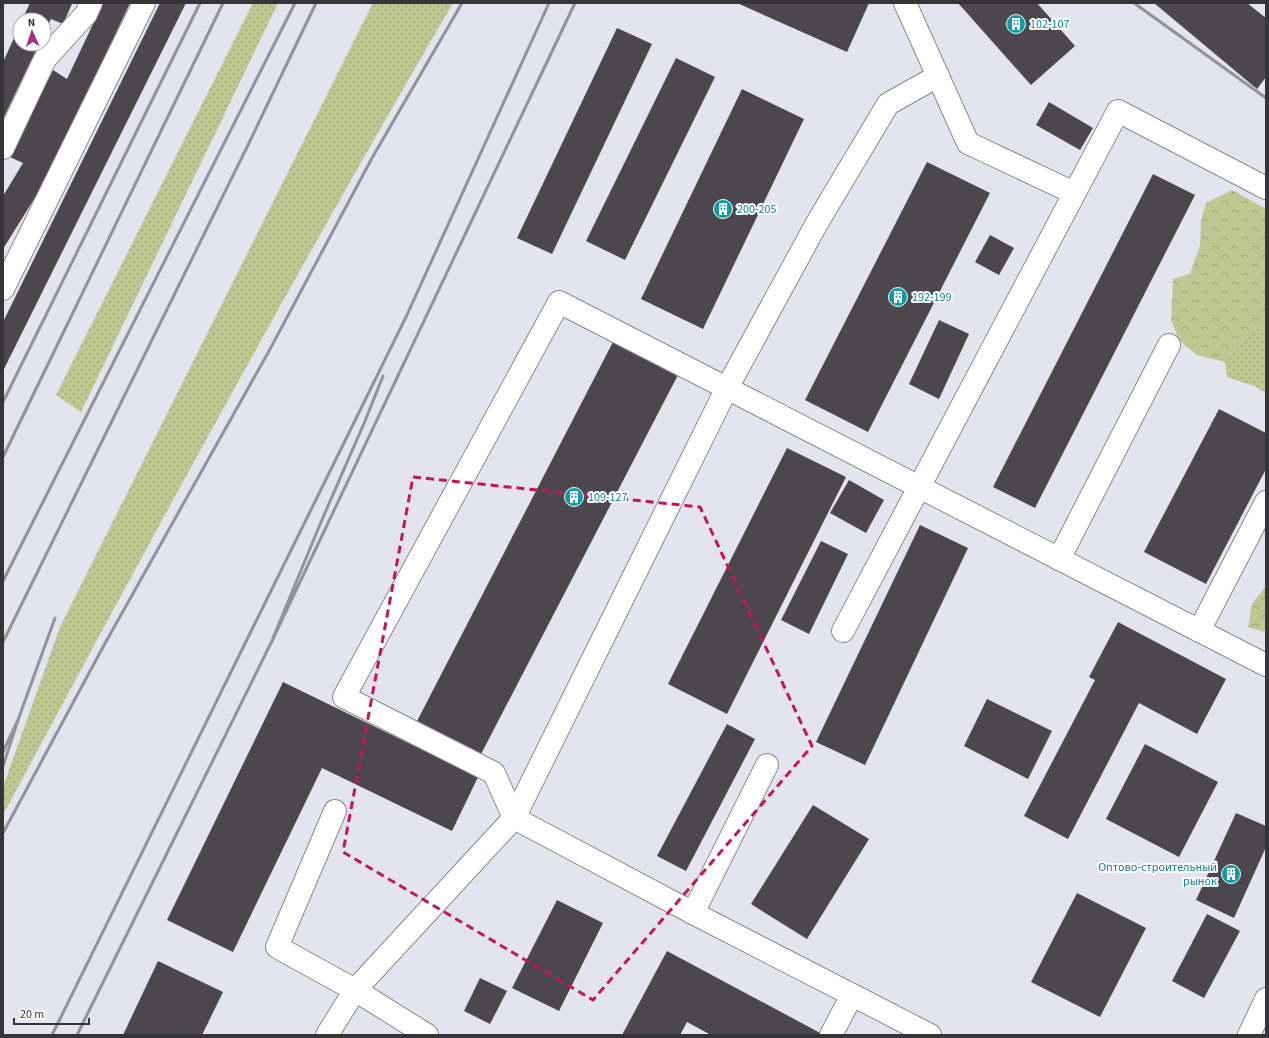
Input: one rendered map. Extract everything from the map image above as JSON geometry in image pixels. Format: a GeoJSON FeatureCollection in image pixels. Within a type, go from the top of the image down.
{"type":"FeatureCollection","features":[{"type":"Feature","properties":{"kind":"street"},"geometry":{"type":"LineString","coordinates":[[3,148],[45,59],[86,14],[91,3]]}},
{"type":"Feature","properties":{"kind":"street"},"geometry":{"type":"LineString","coordinates":[[3,289],[144,3]]}},
{"type":"Feature","properties":{"kind":"street"},"geometry":{"type":"LineString","coordinates":[[905,3],[968,143],[1074,194]]}},
{"type":"Feature","properties":{"kind":"street"},"geometry":{"type":"LineString","coordinates":[[327,1035],[355,990],[514,818],[727,388],[817,223],[888,104],[938,76]]}},
{"type":"Feature","properties":{"kind":"street"},"geometry":{"type":"LineString","coordinates":[[843,631],[1118,110],[1266,188]]}},
{"type":"Feature","properties":{"kind":"street"},"geometry":{"type":"LineString","coordinates":[[922,1033],[514,818],[494,773],[344,697],[559,302],[1266,665]]}},
{"type":"Feature","properties":{"kind":"street"},"geometry":{"type":"LineString","coordinates":[[1059,559],[1169,345]]}},
{"type":"Feature","properties":{"kind":"street"},"geometry":{"type":"LineString","coordinates":[[1200,631],[1266,502]]}},
{"type":"Feature","properties":{"kind":"street"},"geometry":{"type":"LineString","coordinates":[[693,913],[767,765]]}},
{"type":"Feature","properties":{"kind":"street"},"geometry":{"type":"LineString","coordinates":[[335,810],[276,947],[355,990],[427,1035]]}},
{"type":"Feature","properties":{"kind":"street"},"geometry":{"type":"LineString","coordinates":[[832,1035],[852,995]]}},
{"type":"Feature","properties":{"kind":"street"},"geometry":{"type":"LineString","coordinates":[[1249,1035],[1266,999]]}},
{"type":"Feature","properties":{"kind":"highlighted area"},"geometry":{"type":"Polygon","coordinates":[[[413,477],[700,507],[812,746],[593,1000],[343,852],[413,477]]]}},
{"type":"Feature","properties":{"kind":"green space"},"geometry":{"type":"Polygon","coordinates":[[[253,3],[278,3],[81,412],[56,395],[253,3]]]}},
{"type":"Feature","properties":{"kind":"green space"},"geometry":{"type":"Polygon","coordinates":[[[373,3],[453,3],[337,204],[224,407],[3,815],[3,787],[60,627],[373,3]]]}},
{"type":"Feature","properties":{"kind":"green space"},"geometry":{"type":"Polygon","coordinates":[[[1232,190],[1266,209],[1266,324],[1244,339],[1225,362],[1197,355],[1179,340],[1171,320],[1173,279],[1190,274],[1200,245],[1201,221],[1206,203],[1232,190]]]}},
{"type":"Feature","properties":{"kind":"green space"},"geometry":{"type":"Polygon","coordinates":[[[1266,324],[1266,393],[1254,386],[1227,377],[1225,362],[1244,339],[1266,324]]]}},
{"type":"Feature","properties":{"kind":"green space"},"geometry":{"type":"Polygon","coordinates":[[[1266,586],[1266,626],[1264,632],[1248,627],[1252,604],[1266,586]]]}},
{"type":"Feature","properties":{"kind":"building"},"geometry":{"type":"Polygon","coordinates":[[[30,3],[72,4],[63,24],[52,19],[52,12],[26,12],[30,3]]]}},
{"type":"Feature","properties":{"kind":"building"},"geometry":{"type":"Polygon","coordinates":[[[103,3],[130,3],[49,175],[3,249],[3,196],[23,163],[10,157],[53,70],[67,79],[103,3]]]}},
{"type":"Feature","properties":{"kind":"building"},"geometry":{"type":"Polygon","coordinates":[[[160,3],[186,3],[3,371],[3,322],[160,3]]]}},
{"type":"Feature","properties":{"kind":"building"},"geometry":{"type":"Polygon","coordinates":[[[737,3],[869,3],[847,52],[737,3]]]}},
{"type":"Feature","properties":{"kind":"building","name":"102-107"},"geometry":{"type":"Polygon","coordinates":[[[958,3],[1037,3],[1075,46],[1031,85],[958,3]]]}},
{"type":"Feature","properties":{"kind":"building"},"geometry":{"type":"Polygon","coordinates":[[[1154,3],[1247,3],[1266,18],[1266,77],[1257,89],[1154,3]]]}},
{"type":"Feature","properties":{"kind":"building"},"geometry":{"type":"Polygon","coordinates":[[[617,28],[652,44],[552,254],[517,238],[617,28]]]}},
{"type":"Feature","properties":{"kind":"building"},"geometry":{"type":"Polygon","coordinates":[[[12,42],[12,52],[35,52],[3,119],[3,62],[12,42]]]}},
{"type":"Feature","properties":{"kind":"building"},"geometry":{"type":"Polygon","coordinates":[[[676,58],[715,77],[625,260],[586,241],[676,58]]]}},
{"type":"Feature","properties":{"kind":"building","name":"200-205"},"geometry":{"type":"Polygon","coordinates":[[[742,89],[804,119],[703,329],[641,299],[742,89]]]}},
{"type":"Feature","properties":{"kind":"building"},"geometry":{"type":"Polygon","coordinates":[[[1049,102],[1093,128],[1080,150],[1036,125],[1049,102]]]}},
{"type":"Feature","properties":{"kind":"building","name":"192-199"},"geometry":{"type":"Polygon","coordinates":[[[927,162],[990,193],[868,432],[805,400],[927,162]]]}},
{"type":"Feature","properties":{"kind":"building"},"geometry":{"type":"Polygon","coordinates":[[[1153,174],[1195,195],[1035,508],[993,487],[1153,174]]]}},
{"type":"Feature","properties":{"kind":"building"},"geometry":{"type":"Polygon","coordinates":[[[990,235],[1014,248],[999,275],[975,262],[990,235]]]}},
{"type":"Feature","properties":{"kind":"building"},"geometry":{"type":"Polygon","coordinates":[[[939,320],[969,334],[939,399],[909,384],[939,320]]]}},
{"type":"Feature","properties":{"kind":"building","name":"109-127"},"geometry":{"type":"Polygon","coordinates":[[[614,340],[679,373],[479,758],[415,725],[614,340]]]}},
{"type":"Feature","properties":{"kind":"building"},"geometry":{"type":"Polygon","coordinates":[[[1219,409],[1266,433],[1266,469],[1206,584],[1144,552],[1219,409]]]}},
{"type":"Feature","properties":{"kind":"building"},"geometry":{"type":"Polygon","coordinates":[[[787,448],[846,477],[727,714],[668,684],[787,448]]]}},
{"type":"Feature","properties":{"kind":"building"},"geometry":{"type":"Polygon","coordinates":[[[849,480],[884,500],[866,533],[830,513],[849,480]]]}},
{"type":"Feature","properties":{"kind":"building"},"geometry":{"type":"Polygon","coordinates":[[[920,525],[968,548],[865,765],[816,742],[920,525]]]}},
{"type":"Feature","properties":{"kind":"building"},"geometry":{"type":"Polygon","coordinates":[[[821,541],[848,554],[809,634],[781,620],[821,541]]]}},
{"type":"Feature","properties":{"kind":"building"},"geometry":{"type":"Polygon","coordinates":[[[1118,622],[1226,679],[1197,734],[1139,703],[1068,839],[1024,816],[1095,680],[1089,677],[1118,622]]]}},
{"type":"Feature","properties":{"kind":"building"},"geometry":{"type":"Polygon","coordinates":[[[283,682],[478,777],[452,831],[322,768],[233,952],[167,920],[283,682]]]}},
{"type":"Feature","properties":{"kind":"building"},"geometry":{"type":"Polygon","coordinates":[[[987,699],[1052,731],[1028,779],[964,746],[987,699]]]}},
{"type":"Feature","properties":{"kind":"building"},"geometry":{"type":"Polygon","coordinates":[[[727,724],[755,739],[686,871],[657,856],[727,724]]]}},
{"type":"Feature","properties":{"kind":"building"},"geometry":{"type":"Polygon","coordinates":[[[1145,744],[1218,782],[1179,857],[1106,819],[1145,744]]]}},
{"type":"Feature","properties":{"kind":"building"},"geometry":{"type":"Polygon","coordinates":[[[813,805],[869,839],[807,939],[751,904],[813,805]]]}},
{"type":"Feature","properties":{"kind":"building","name":"Оптово-строительный рынок"},"geometry":{"type":"Polygon","coordinates":[[[1236,813],[1266,826],[1266,847],[1234,918],[1196,900],[1236,813]]]}},
{"type":"Feature","properties":{"kind":"building"},"geometry":{"type":"Polygon","coordinates":[[[1077,893],[1146,928],[1100,1017],[1031,982],[1077,893]]]}},
{"type":"Feature","properties":{"kind":"building"},"geometry":{"type":"Polygon","coordinates":[[[557,900],[603,923],[559,1011],[512,988],[557,900]]]}},
{"type":"Feature","properties":{"kind":"building"},"geometry":{"type":"Polygon","coordinates":[[[1207,914],[1240,931],[1204,998],[1172,981],[1207,914]]]}},
{"type":"Feature","properties":{"kind":"building"},"geometry":{"type":"Polygon","coordinates":[[[667,951],[824,1035],[711,1035],[687,1022],[680,1035],[622,1035],[667,951]]]}},
{"type":"Feature","properties":{"kind":"building"},"geometry":{"type":"Polygon","coordinates":[[[158,961],[223,992],[202,1035],[123,1035],[158,961]]]}},
{"type":"Feature","properties":{"kind":"building"},"geometry":{"type":"Polygon","coordinates":[[[480,978],[507,991],[490,1024],[464,1011],[480,978]]]}},
{"type":"Feature","properties":{"kind":"railway"},"geometry":{"type":"LineString","coordinates":[[3,402],[200,3]]}},
{"type":"Feature","properties":{"kind":"railway"},"geometry":{"type":"LineString","coordinates":[[3,457],[223,3]]}},
{"type":"Feature","properties":{"kind":"railway"},"geometry":{"type":"LineString","coordinates":[[3,581],[295,3]]}},
{"type":"Feature","properties":{"kind":"railway"},"geometry":{"type":"LineString","coordinates":[[3,642],[249,143],[316,3]]}},
{"type":"Feature","properties":{"kind":"railway"},"geometry":{"type":"LineString","coordinates":[[3,833],[103,647],[269,351],[372,158],[462,3]]}},
{"type":"Feature","properties":{"kind":"railway"},"geometry":{"type":"LineString","coordinates":[[52,1035],[406,317],[549,3]]}},
{"type":"Feature","properties":{"kind":"railway"},"geometry":{"type":"LineString","coordinates":[[383,376],[271,643],[575,3]]}},
{"type":"Feature","properties":{"kind":"railway"},"geometry":{"type":"LineString","coordinates":[[1134,3],[1266,98]]}},
{"type":"Feature","properties":{"kind":"railway"},"geometry":{"type":"LineString","coordinates":[[18,720],[55,618]]}},
{"type":"Feature","properties":{"kind":"railway"},"geometry":{"type":"LineString","coordinates":[[77,1035],[271,643]]}},
{"type":"Feature","properties":{"kind":"railway"},"geometry":{"type":"LineString","coordinates":[[3,752],[18,720],[3,766]]}},
{"type":"Feature","properties":{"kind":"place","name":"102-107"},"geometry":{"type":"Point","coordinates":[1016,24]}},
{"type":"Feature","properties":{"kind":"place","name":"200-205"},"geometry":{"type":"Point","coordinates":[723,209]}},
{"type":"Feature","properties":{"kind":"place","name":"192-199"},"geometry":{"type":"Point","coordinates":[898,297]}},
{"type":"Feature","properties":{"kind":"place","name":"109-127"},"geometry":{"type":"Point","coordinates":[574,497]}},
{"type":"Feature","properties":{"kind":"place","name":"Оптово-строительный рынок"},"geometry":{"type":"Point","coordinates":[1231,874]}}]}
